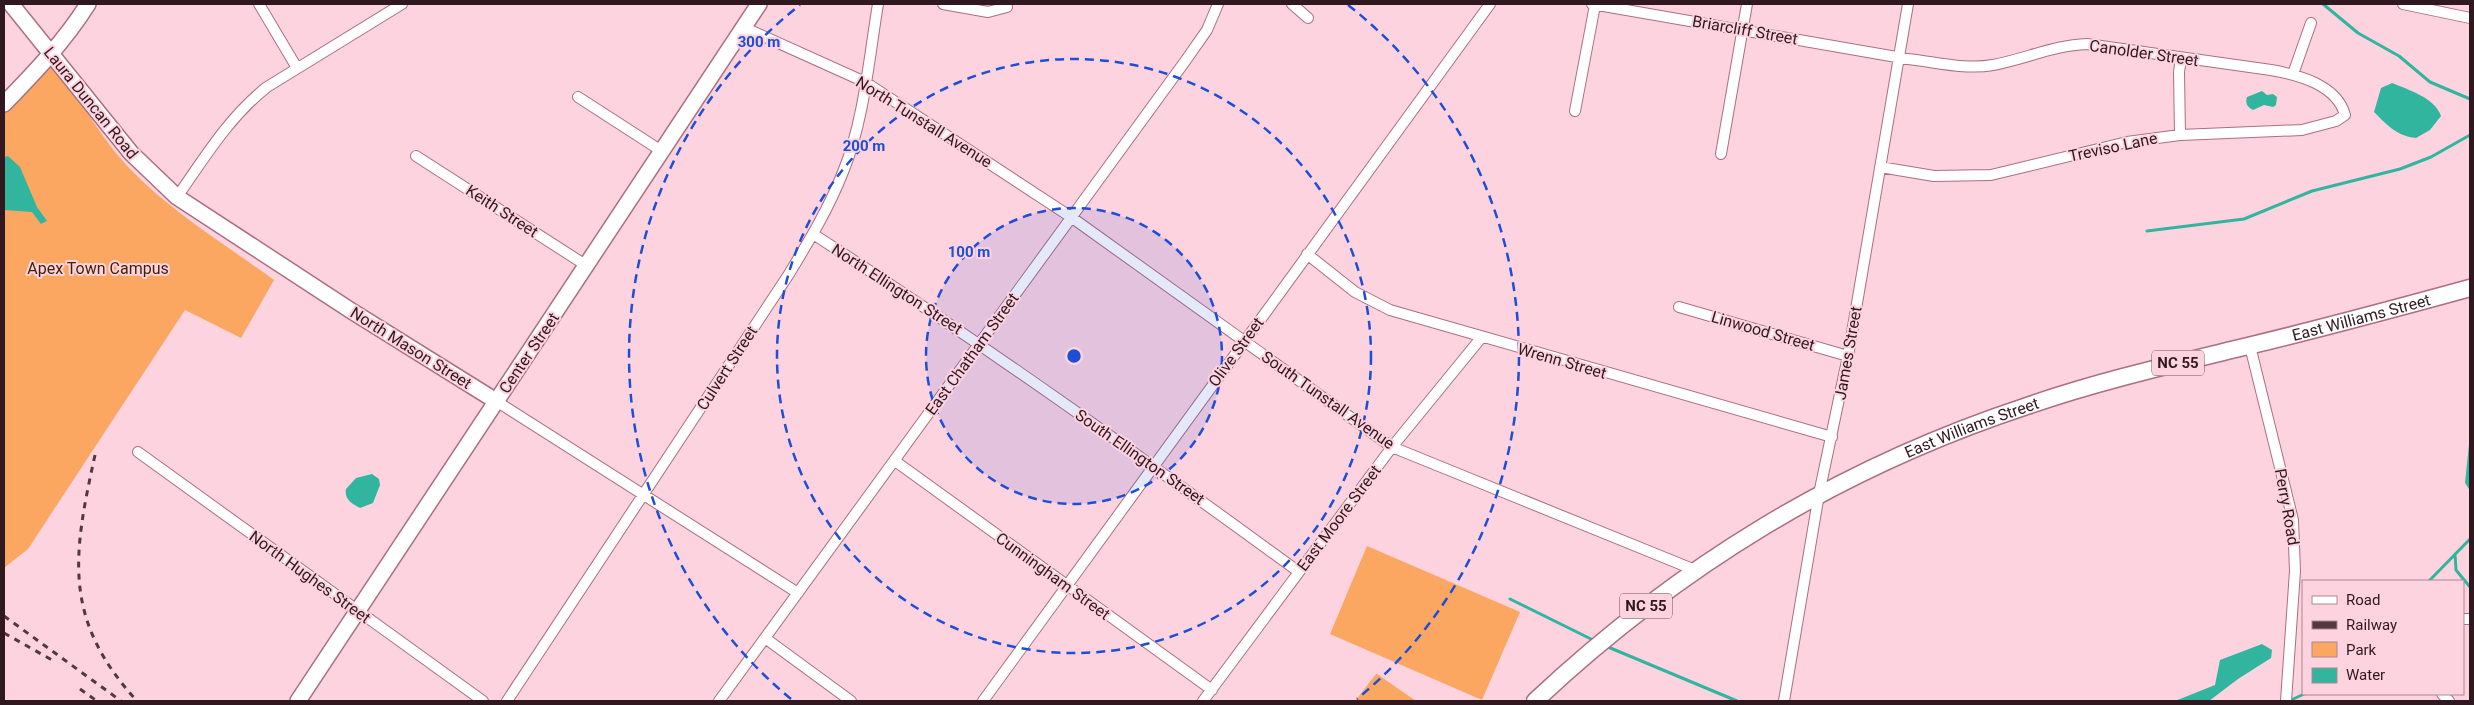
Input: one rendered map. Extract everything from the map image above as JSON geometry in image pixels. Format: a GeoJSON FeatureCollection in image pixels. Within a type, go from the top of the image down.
{"type":"FeatureCollection","features":[{"type":"Feature","properties":{"kind":"main road","name":"Laura Duncan Road"},"geometry":{"type":"LineString","coordinates":[[11,4],[131,153],[178,197]]}},
{"type":"Feature","properties":{"kind":"main road"},"geometry":{"type":"LineString","coordinates":[[4,104],[71,32],[88,4]]}},
{"type":"Feature","properties":{"kind":"main road","name":"Center Street"},"geometry":{"type":"LineString","coordinates":[[298,701],[587,266],[660,150],[758,4]]}},
{"type":"Feature","properties":{"kind":"main road","name":"North Mason Street"},"geometry":{"type":"LineString","coordinates":[[178,197],[350,310],[496,401]]}},
{"type":"Feature","properties":{"kind":"main road","name":"East Williams Street"},"geometry":{"type":"LineString","coordinates":[[1535,701],[1596,646],[1695,570],[1752,532],[1819,494],[1910,450],[2009,412],[2121,378],[2470,288]]}},
{"type":"Feature","properties":{"kind":"street"},"geometry":{"type":"LineString","coordinates":[[260,4],[297,68]]}},
{"type":"Feature","properties":{"kind":"street"},"geometry":{"type":"LineString","coordinates":[[178,197],[233,119],[267,87],[402,4]]}},
{"type":"Feature","properties":{"kind":"street","name":"Culvert Street"},"geometry":{"type":"LineString","coordinates":[[507,701],[813,234],[836,189],[848,160],[866,82],[878,4]]}},
{"type":"Feature","properties":{"kind":"street"},"geometry":{"type":"LineString","coordinates":[[942,4],[988,12],[1007,7]]}},
{"type":"Feature","properties":{"kind":"street","name":"East Chatham Street"},"geometry":{"type":"LineString","coordinates":[[719,701],[1207,30],[1218,4]]}},
{"type":"Feature","properties":{"kind":"street"},"geometry":{"type":"LineString","coordinates":[[1292,4],[1308,18]]}},
{"type":"Feature","properties":{"kind":"street","name":"Olive Street"},"geometry":{"type":"LineString","coordinates":[[983,701],[1306,254],[1490,4]]}},
{"type":"Feature","properties":{"kind":"street"},"geometry":{"type":"LineString","coordinates":[[1576,111],[1594,4]]}},
{"type":"Feature","properties":{"kind":"street","name":"Briarcliff Street"},"geometry":{"type":"LineString","coordinates":[[1594,4],[1898,57]]}},
{"type":"Feature","properties":{"kind":"street"},"geometry":{"type":"LineString","coordinates":[[1721,154],[1747,4]]}},
{"type":"Feature","properties":{"kind":"street","name":"James Street"},"geometry":{"type":"LineString","coordinates":[[1784,701],[1819,494],[1848,356],[1908,4]]}},
{"type":"Feature","properties":{"kind":"street"},"geometry":{"type":"LineString","coordinates":[[2404,4],[2470,18]]}},
{"type":"Feature","properties":{"kind":"street"},"geometry":{"type":"LineString","coordinates":[[2293,74],[2311,23]]}},
{"type":"Feature","properties":{"kind":"street","name":"North Tunstall Avenue"},"geometry":{"type":"LineString","coordinates":[[743,27],[866,82],[1071,217]]}},
{"type":"Feature","properties":{"kind":"street","name":"Canolder Street"},"geometry":{"type":"LineString","coordinates":[[1898,57],[1979,67],[1994,65],[2070,44],[2087,44],[2293,74],[2331,92],[2343,107],[2345,115]]}},
{"type":"Feature","properties":{"kind":"street"},"geometry":{"type":"LineString","coordinates":[[2180,135],[2179,72],[2181,58]]}},
{"type":"Feature","properties":{"kind":"street"},"geometry":{"type":"LineString","coordinates":[[578,97],[660,150]]}},
{"type":"Feature","properties":{"kind":"street","name":"Treviso Lane"},"geometry":{"type":"LineString","coordinates":[[1880,168],[1934,176],[1991,175],[2127,142],[2180,135],[2302,130],[2336,121],[2345,115]]}},
{"type":"Feature","properties":{"kind":"street","name":"Keith Street"},"geometry":{"type":"LineString","coordinates":[[416,156],[587,266]]}},
{"type":"Feature","properties":{"kind":"street","name":"South Tunstall Avenue"},"geometry":{"type":"LineString","coordinates":[[1071,217],[1392,447],[1695,570]]}},
{"type":"Feature","properties":{"kind":"street","name":"North Ellington Street"},"geometry":{"type":"LineString","coordinates":[[813,234],[980,344]]}},
{"type":"Feature","properties":{"kind":"street","name":"Wrenn Street"},"geometry":{"type":"LineString","coordinates":[[1306,254],[1371,302],[1390,310],[1481,338],[1832,437]]}},
{"type":"Feature","properties":{"kind":"street","name":"Linwood Street"},"geometry":{"type":"LineString","coordinates":[[1679,307],[1848,356]]}},
{"type":"Feature","properties":{"kind":"street","name":"East Moore Street"},"geometry":{"type":"LineString","coordinates":[[1203,701],[1392,447],[1481,338]]}},
{"type":"Feature","properties":{"kind":"street","name":"South Ellington Street"},"geometry":{"type":"LineString","coordinates":[[980,344],[1154,466],[1299,572]]}},
{"type":"Feature","properties":{"kind":"street","name":"Perry Road"},"geometry":{"type":"LineString","coordinates":[[2250,346],[2292,520],[2295,571],[2286,698]]}},
{"type":"Feature","properties":{"kind":"street","name":"North Mason Street"},"geometry":{"type":"LineString","coordinates":[[496,401],[798,593]]}},
{"type":"Feature","properties":{"kind":"street","name":"North Hughes Street"},"geometry":{"type":"LineString","coordinates":[[138,452],[484,701]]}},
{"type":"Feature","properties":{"kind":"street","name":"Cunningham Street"},"geometry":{"type":"LineString","coordinates":[[895,461],[1212,690]]}},
{"type":"Feature","properties":{"kind":"street"},"geometry":{"type":"LineString","coordinates":[[765,638],[852,701]]}},
{"type":"Feature","properties":{"kind":"green space","name":"Apex Town Campus"},"geometry":{"type":"Polygon","coordinates":[[[52,54],[109,144],[132,171],[182,215],[274,280],[241,338],[185,310],[28,549],[4,568],[4,104],[52,54]]]}},
{"type":"Feature","properties":{"kind":"green space"},"geometry":{"type":"Polygon","coordinates":[[[1367,546],[1520,612],[1482,700],[1330,634],[1367,546]]]}},
{"type":"Feature","properties":{"kind":"green space"},"geometry":{"type":"Polygon","coordinates":[[[1377,674],[1416,701],[1355,701],[1377,674]]]}},
{"type":"Feature","properties":{"kind":"water"},"geometry":{"type":"Polygon","coordinates":[[[2392,83],[2421,95],[2438,110],[2441,116],[2430,130],[2416,138],[2409,137],[2398,133],[2388,126],[2374,112],[2381,88],[2392,83]]]}},
{"type":"Feature","properties":{"kind":"water"},"geometry":{"type":"Polygon","coordinates":[[[2262,91],[2267,95],[2273,94],[2277,97],[2276,105],[2273,107],[2264,105],[2253,110],[2249,108],[2246,101],[2247,97],[2262,91]]]}},
{"type":"Feature","properties":{"kind":"water"},"geometry":{"type":"Polygon","coordinates":[[[8,156],[20,167],[37,207],[47,221],[41,224],[32,212],[4,210],[4,157],[8,156]]]}},
{"type":"Feature","properties":{"kind":"water"},"geometry":{"type":"Polygon","coordinates":[[[2470,435],[2470,488],[2469,489],[2465,483],[2470,435]]]}},
{"type":"Feature","properties":{"kind":"water"},"geometry":{"type":"Polygon","coordinates":[[[372,474],[379,479],[380,485],[373,503],[360,508],[347,498],[346,489],[356,478],[372,474]]]}},
{"type":"Feature","properties":{"kind":"water"},"geometry":{"type":"Polygon","coordinates":[[[2262,644],[2272,650],[2271,658],[2238,679],[2209,701],[2175,701],[2215,685],[2220,660],[2262,644]]]}},
{"type":"Feature","properties":{"kind":"waterway"},"geometry":{"type":"LineString","coordinates":[[2323,4],[2358,33],[2399,56],[2430,82],[2470,99]]}},
{"type":"Feature","properties":{"kind":"waterway"},"geometry":{"type":"LineString","coordinates":[[2147,231],[2244,219],[2312,191],[2400,169],[2431,157],[2470,135]]}},
{"type":"Feature","properties":{"kind":"waterway"},"geometry":{"type":"LineString","coordinates":[[2430,580],[2470,539]]}},
{"type":"Feature","properties":{"kind":"waterway"},"geometry":{"type":"LineString","coordinates":[[2455,554],[2456,570],[2470,587]]}},
{"type":"Feature","properties":{"kind":"waterway"},"geometry":{"type":"LineString","coordinates":[[1510,599],[1591,639]]}},
{"type":"Feature","properties":{"kind":"waterway"},"geometry":{"type":"LineString","coordinates":[[1608,647],[1737,701]]}},
{"type":"Feature","properties":{"kind":"waterway"},"geometry":{"type":"LineString","coordinates":[[2289,701],[2302,695]]}},
{"type":"Feature","properties":{"kind":"railway"},"geometry":{"type":"LineString","coordinates":[[95,455],[82,524],[79,555],[80,585],[85,613],[96,642],[113,671],[137,701]]}},
{"type":"Feature","properties":{"kind":"railway"},"geometry":{"type":"LineString","coordinates":[[4,616],[121,701]]}},
{"type":"Feature","properties":{"kind":"railway"},"geometry":{"type":"LineString","coordinates":[[4,633],[52,660]]}},
{"type":"Feature","properties":{"kind":"railway"},"geometry":{"type":"LineString","coordinates":[[80,689],[97,701]]}}]}
